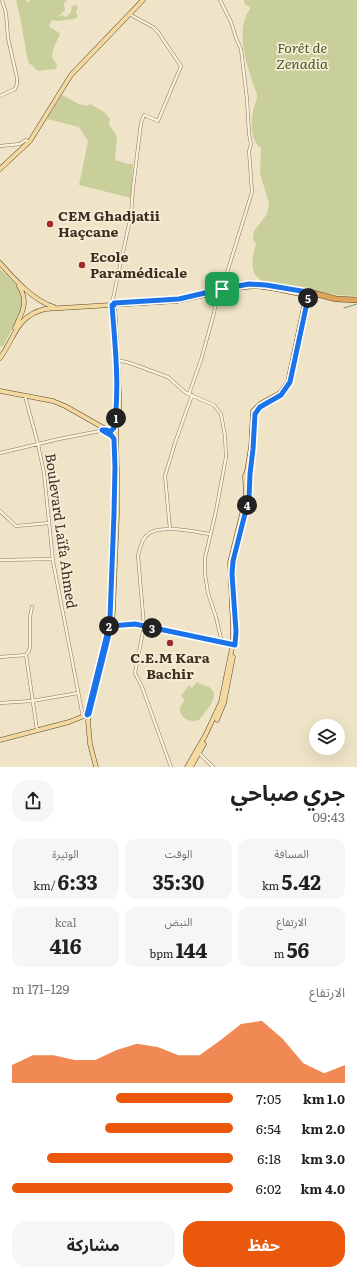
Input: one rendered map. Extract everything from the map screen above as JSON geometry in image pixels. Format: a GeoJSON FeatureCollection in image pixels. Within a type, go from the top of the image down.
{"type":"FeatureCollection","features":[{"type":"Feature","properties":{"kind":"highway"},"geometry":{"type":"LineString","coordinates":[[307,294],[339,302],[357,301]]}},
{"type":"Feature","properties":{"kind":"main road"},"geometry":{"type":"LineString","coordinates":[[0,169],[29,142],[71,75],[143,0]]}},
{"type":"Feature","properties":{"kind":"main road"},"geometry":{"type":"LineString","coordinates":[[0,263],[26,292],[39,303],[53,308]]}},
{"type":"Feature","properties":{"kind":"main road"},"geometry":{"type":"LineString","coordinates":[[0,267],[39,300],[53,308]]}},
{"type":"Feature","properties":{"kind":"main road"},"geometry":{"type":"LineString","coordinates":[[208,294],[222,289],[255,284],[307,294]]}},
{"type":"Feature","properties":{"kind":"main road"},"geometry":{"type":"LineString","coordinates":[[0,358],[17,326],[24,305],[24,295],[21,285]]}},
{"type":"Feature","properties":{"kind":"main road"},"geometry":{"type":"LineString","coordinates":[[21,320],[35,310],[113,303],[177,301],[237,288],[256,286],[307,294]]}},
{"type":"Feature","properties":{"kind":"main road"},"geometry":{"type":"LineString","coordinates":[[0,355],[21,320],[27,304],[26,292]]}},
{"type":"Feature","properties":{"kind":"main road"},"geometry":{"type":"LineString","coordinates":[[191,767],[216,716],[221,702],[234,645],[230,562],[246,498],[253,411],[260,404],[280,393],[288,382],[307,294]]}},
{"type":"Feature","properties":{"kind":"main road"},"geometry":{"type":"LineString","coordinates":[[95,767],[86,716],[110,618],[115,467],[113,433],[117,404],[117,360],[113,303]]}},
{"type":"Feature","properties":{"kind":"main road"},"geometry":{"type":"LineString","coordinates":[[17,326],[32,314],[53,308]]}},
{"type":"Feature","properties":{"kind":"main road"},"geometry":{"type":"LineString","coordinates":[[0,392],[58,405],[102,430],[113,433]]}},
{"type":"Feature","properties":{"kind":"main road"},"geometry":{"type":"LineString","coordinates":[[25,397],[47,399],[65,406],[113,433],[117,454],[117,501],[111,626],[86,716]]}},
{"type":"Feature","properties":{"kind":"main road"},"geometry":{"type":"LineString","coordinates":[[0,740],[37,731],[86,716]]}},
{"type":"Feature","properties":{"kind":"main road"},"geometry":{"type":"LineString","coordinates":[[187,767],[198,752]]}},
{"type":"Feature","properties":{"kind":"street"},"geometry":{"type":"LineString","coordinates":[[0,96],[10,92],[16,86],[18,78],[8,38],[6,13],[2,0]]}},
{"type":"Feature","properties":{"kind":"street"},"geometry":{"type":"LineString","coordinates":[[220,0],[231,22],[241,49],[251,144],[249,151],[252,192],[222,289]]}},
{"type":"Feature","properties":{"kind":"street"},"geometry":{"type":"LineString","coordinates":[[113,303],[131,215],[136,153],[141,123],[144,115],[158,121],[181,66],[153,27],[129,14]]}},
{"type":"Feature","properties":{"kind":"street"},"geometry":{"type":"LineString","coordinates":[[0,146],[20,144],[26,140],[29,142]]}},
{"type":"Feature","properties":{"kind":"street"},"geometry":{"type":"LineString","coordinates":[[170,529],[165,476],[202,360],[214,312],[215,307],[208,294]]}},
{"type":"Feature","properties":{"kind":"street"},"geometry":{"type":"LineString","coordinates":[[117,360],[130,363],[168,377],[186,393],[208,402],[221,414],[225,436],[226,457],[205,558],[205,574],[208,593],[216,617],[222,643]]}},
{"type":"Feature","properties":{"kind":"street","name":"Boulevard Laïfa Ahmed"},"geometry":{"type":"LineString","coordinates":[[25,397],[38,444],[44,473],[52,559],[78,693],[86,716]]}},
{"type":"Feature","properties":{"kind":"street"},"geometry":{"type":"LineString","coordinates":[[0,453],[102,430]]}},
{"type":"Feature","properties":{"kind":"street"},"geometry":{"type":"LineString","coordinates":[[0,511],[16,526],[49,523]]}},
{"type":"Feature","properties":{"kind":"street"},"geometry":{"type":"LineString","coordinates":[[171,767],[142,687],[135,673],[144,626],[138,556],[142,540],[150,533],[155,531],[170,529],[210,534]]}},
{"type":"Feature","properties":{"kind":"street"},"geometry":{"type":"LineString","coordinates":[[0,560],[52,559]]}},
{"type":"Feature","properties":{"kind":"street"},"geometry":{"type":"LineString","coordinates":[[32,607],[30,618],[30,647],[26,655],[37,731]]}},
{"type":"Feature","properties":{"kind":"street"},"geometry":{"type":"LineString","coordinates":[[111,626],[135,624],[234,645]]}},
{"type":"Feature","properties":{"kind":"street"},"geometry":{"type":"LineString","coordinates":[[0,658],[26,655]]}},
{"type":"Feature","properties":{"kind":"street"},"geometry":{"type":"LineString","coordinates":[[0,703],[32,701],[78,693]]}},
{"type":"Feature","properties":{"kind":"street"},"geometry":{"type":"LineString","coordinates":[[198,752],[213,767]]}},
{"type":"Feature","properties":{"kind":"green space"},"geometry":{"type":"Polygon","coordinates":[[[16,0],[27,0],[27,2],[29,2],[30,0],[68,0],[64,3],[65,10],[58,17],[62,15],[66,17],[71,12],[72,6],[76,5],[78,7],[76,12],[78,16],[75,19],[52,20],[49,26],[60,34],[52,56],[57,65],[56,69],[38,71],[28,62],[16,0]]]}},
{"type":"Feature","properties":{"kind":"green space","name":"Forêt de Zenadia"},"geometry":{"type":"Polygon","coordinates":[[[244,0],[357,0],[357,296],[337,295],[267,282],[259,279],[253,271],[253,257],[256,244],[253,240],[254,231],[267,214],[269,203],[260,174],[261,148],[257,145],[252,131],[252,116],[257,100],[257,93],[253,86],[247,66],[243,46],[243,26],[250,9],[249,6],[245,5],[244,0]]]}},
{"type":"Feature","properties":{"kind":"green space"},"geometry":{"type":"Polygon","coordinates":[[[62,95],[79,104],[87,106],[90,104],[104,112],[110,119],[109,125],[117,136],[115,160],[133,164],[131,198],[79,185],[88,141],[79,127],[47,119],[62,95]]]}},
{"type":"Feature","properties":{"kind":"green space"},"geometry":{"type":"Polygon","coordinates":[[[0,269],[20,288],[24,305],[3,347],[0,346],[0,269]]]}},
{"type":"Feature","properties":{"kind":"green space"},"geometry":{"type":"Polygon","coordinates":[[[197,682],[209,687],[213,691],[214,695],[211,704],[199,720],[193,721],[186,719],[181,715],[180,707],[185,700],[181,696],[189,685],[192,688],[197,682]]]}},
{"type":"Feature","properties":{"kind":"waterway"},"geometry":{"type":"LineString","coordinates":[[344,308],[357,304]]}},
{"type":"Feature","properties":{"kind":"place","name":"CEM Ghadjatii Haçcane"},"geometry":{"type":"Point","coordinates":[50,224]}},
{"type":"Feature","properties":{"kind":"place","name":"Ecole Paramédicale"},"geometry":{"type":"Point","coordinates":[82,265]}},
{"type":"Feature","properties":{"kind":"place","name":"C.E.M Kara Bachir"},"geometry":{"type":"Point","coordinates":[170,643]}},
{"type":"Feature","properties":{"kind":"route"},"geometry":{"type":"LineString","coordinates":[[249,284],[266,285],[307,292],[305,296],[308,297],[290,382],[281,395],[260,407],[255,414],[253,449],[249,478],[249,498],[233,561],[232,574],[236,631],[235,645],[135,624],[111,626],[92,703],[89,714],[87,715],[110,618],[114,514],[114,439],[102,430],[107,430],[110,432],[113,430],[117,404],[112,305],[114,305],[114,303],[179,299],[222,289],[249,284]]}}]}
